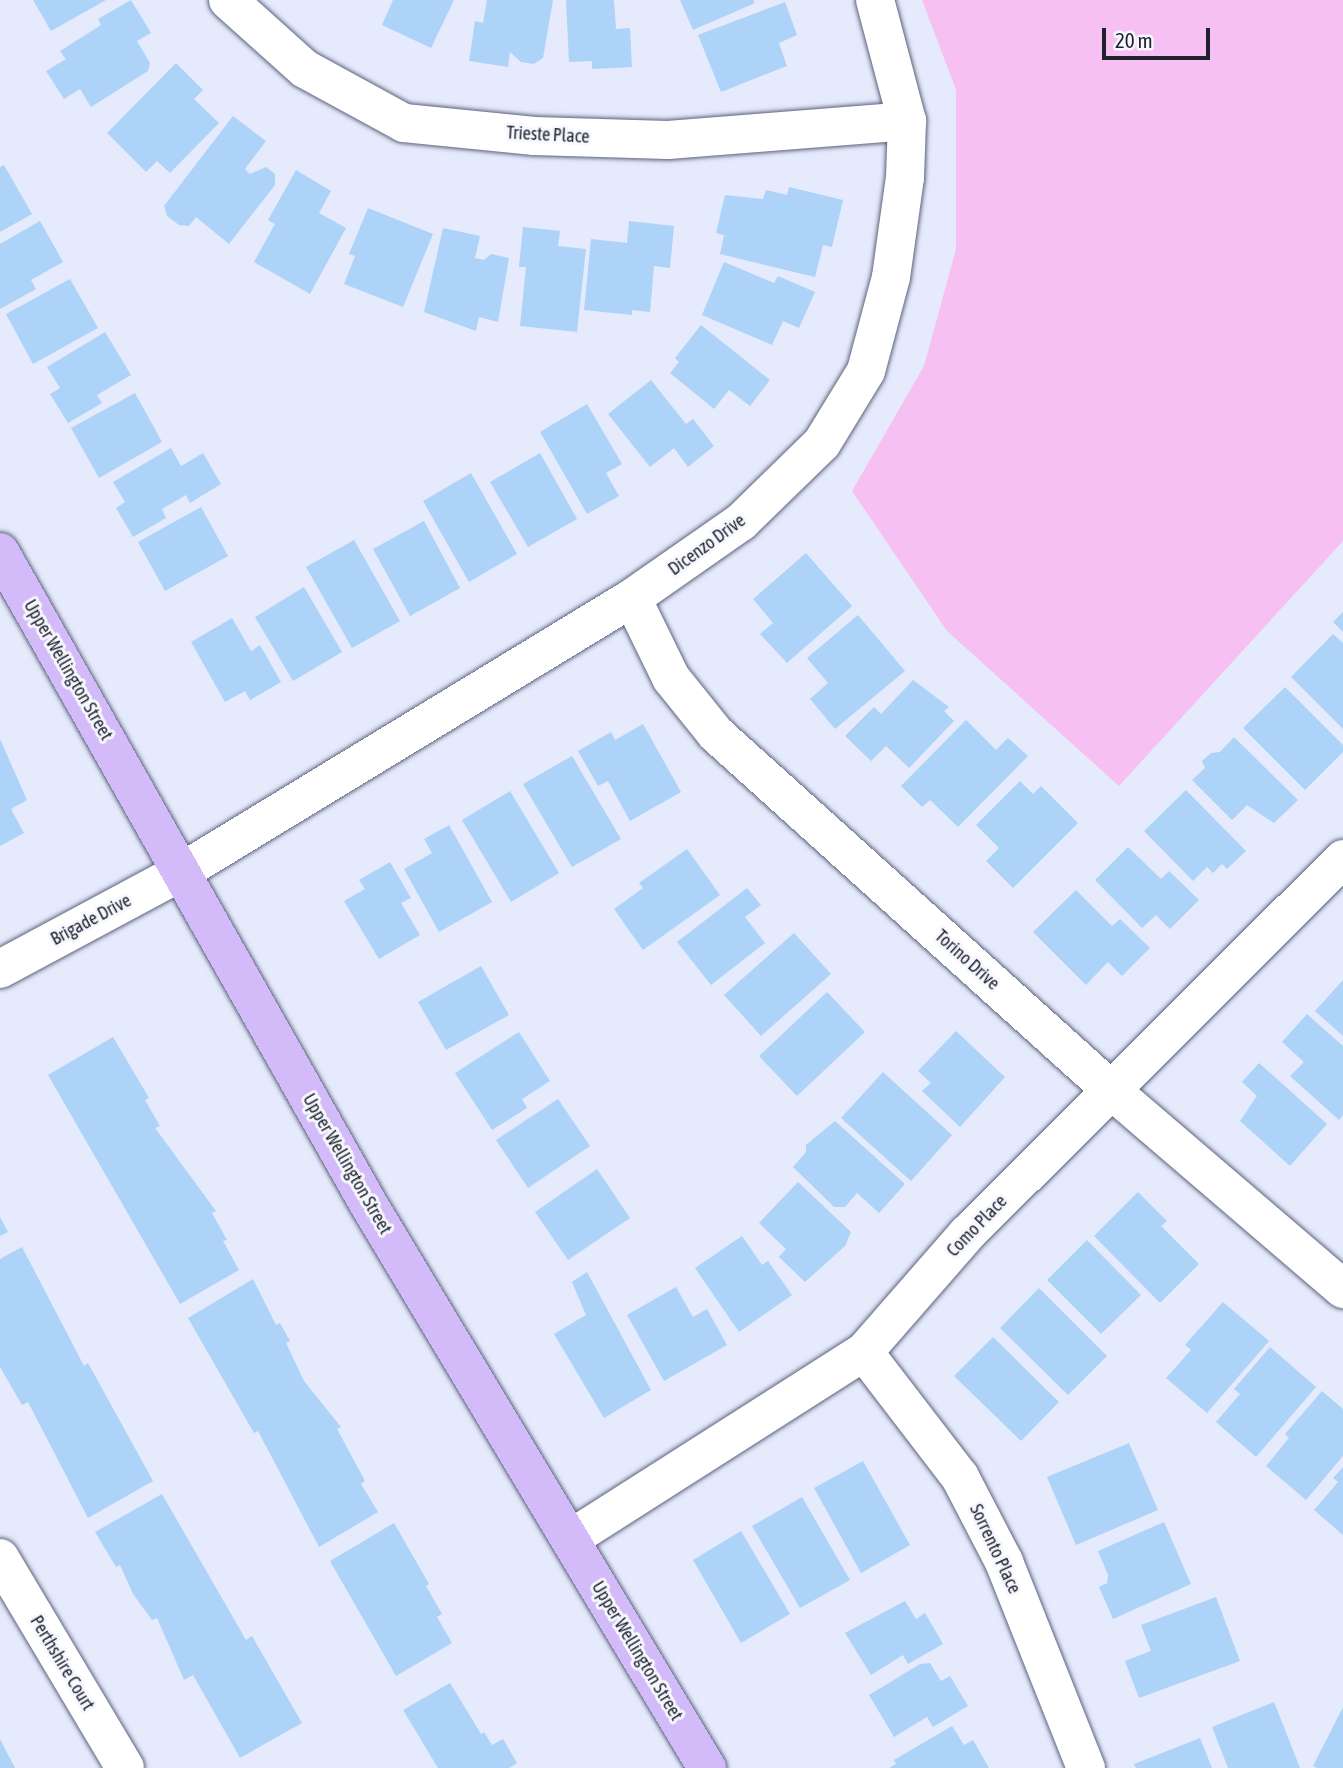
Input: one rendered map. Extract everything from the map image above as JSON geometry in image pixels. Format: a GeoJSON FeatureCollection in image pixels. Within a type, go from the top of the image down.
{"type":"FeatureCollection","features":[{"type":"Feature","properties":{"kind":"main road","name":"Upper Wellington Street"},"geometry":{"type":"LineString","coordinates":[[0,552],[183,871],[369,1205],[708,1768]]}},
{"type":"Feature","properties":{"kind":"street","name":"Trieste Place"},"geometry":{"type":"LineString","coordinates":[[228,0],[305,69],[404,123],[534,136],[668,140],[906,121]]}},
{"type":"Feature","properties":{"kind":"street","name":"Dicenzo Drive"},"geometry":{"type":"LineString","coordinates":[[183,871],[632,598],[750,514],[822,443],[866,371],[891,277],[905,178],[906,121],[875,0]]}},
{"type":"Feature","properties":{"kind":"street","name":"Torino Drive"},"geometry":{"type":"LineString","coordinates":[[632,598],[671,678],[716,734],[1111,1090],[1343,1289]]}},
{"type":"Feature","properties":{"kind":"street","name":"Como Place"},"geometry":{"type":"LineString","coordinates":[[570,1539],[864,1352],[967,1234],[1343,859]]}},
{"type":"Feature","properties":{"kind":"street","name":"Brigade Drive"},"geometry":{"type":"LineString","coordinates":[[0,969],[183,871]]}},
{"type":"Feature","properties":{"kind":"street","name":"Sorrento Place"},"geometry":{"type":"LineString","coordinates":[[864,1352],[960,1477],[1004,1562],[1086,1768]]}},
{"type":"Feature","properties":{"kind":"street","name":"Perthshire Court"},"geometry":{"type":"LineString","coordinates":[[0,1558],[125,1768]]}},
{"type":"Feature","properties":{"kind":"shaded area"},"geometry":{"type":"Polygon","coordinates":[[[922,0],[1343,0],[1343,541],[1119,786],[947,631],[852,491],[924,366],[956,249],[956,90],[922,0]]]}},
{"type":"Feature","properties":{"kind":"building"},"geometry":{"type":"Polygon","coordinates":[[[33,0],[106,0],[51,31],[33,0]]]}},
{"type":"Feature","properties":{"kind":"building"},"geometry":{"type":"Polygon","coordinates":[[[131,0],[151,33],[137,41],[150,63],[148,71],[91,107],[80,89],[64,99],[46,71],[66,59],[60,51],[101,25],[98,19],[131,0]]]}},
{"type":"Feature","properties":{"kind":"building"},"geometry":{"type":"Polygon","coordinates":[[[393,0],[454,0],[431,48],[382,25],[393,0]]]}},
{"type":"Feature","properties":{"kind":"building"},"geometry":{"type":"Polygon","coordinates":[[[487,0],[553,0],[543,58],[534,64],[521,62],[510,52],[508,67],[469,61],[475,21],[483,23],[487,0]]]}},
{"type":"Feature","properties":{"kind":"building"},"geometry":{"type":"Polygon","coordinates":[[[566,0],[614,0],[616,29],[630,28],[632,67],[592,69],[592,61],[569,62],[566,0]]]}},
{"type":"Feature","properties":{"kind":"building"},"geometry":{"type":"Polygon","coordinates":[[[680,0],[753,0],[755,3],[693,30],[680,0]]]}},
{"type":"Feature","properties":{"kind":"building"},"geometry":{"type":"Polygon","coordinates":[[[785,2],[797,35],[779,43],[787,66],[721,92],[698,35],[785,2]]]}},
{"type":"Feature","properties":{"kind":"building"},"geometry":{"type":"Polygon","coordinates":[[[176,63],[203,90],[194,99],[219,123],[170,173],[157,161],[146,172],[107,133],[176,63]]]}},
{"type":"Feature","properties":{"kind":"building"},"geometry":{"type":"Polygon","coordinates":[[[233,116],[266,141],[245,169],[250,174],[266,167],[275,174],[275,185],[229,244],[196,217],[189,226],[179,225],[167,216],[164,206],[233,116]]]}},
{"type":"Feature","properties":{"kind":"building"},"geometry":{"type":"Polygon","coordinates":[[[4,165],[32,214],[0,232],[0,167],[4,165]]]}},
{"type":"Feature","properties":{"kind":"building"},"geometry":{"type":"Polygon","coordinates":[[[296,170],[331,191],[319,213],[346,228],[310,294],[254,262],[275,224],[268,220],[296,170]]]}},
{"type":"Feature","properties":{"kind":"building"},"geometry":{"type":"Polygon","coordinates":[[[789,187],[843,200],[832,247],[823,245],[815,277],[720,254],[724,235],[716,233],[725,195],[763,199],[766,190],[787,195],[789,187]]]}},
{"type":"Feature","properties":{"kind":"building"},"geometry":{"type":"Polygon","coordinates":[[[368,208],[433,234],[403,307],[344,284],[355,256],[349,254],[368,208]]]}},
{"type":"Feature","properties":{"kind":"building"},"geometry":{"type":"Polygon","coordinates":[[[40,221],[63,262],[31,280],[36,289],[0,309],[0,244],[40,221]]]}},
{"type":"Feature","properties":{"kind":"building"},"geometry":{"type":"Polygon","coordinates":[[[629,221],[674,226],[670,268],[654,266],[650,312],[632,310],[632,315],[584,310],[591,239],[627,243],[629,221]]]}},
{"type":"Feature","properties":{"kind":"building"},"geometry":{"type":"Polygon","coordinates":[[[523,227],[560,231],[558,246],[586,249],[577,332],[520,326],[526,267],[519,267],[523,227]]]}},
{"type":"Feature","properties":{"kind":"building"},"geometry":{"type":"Polygon","coordinates":[[[443,228],[480,236],[475,258],[484,260],[491,254],[509,258],[498,322],[479,317],[476,331],[424,312],[443,228]]]}},
{"type":"Feature","properties":{"kind":"building"},"geometry":{"type":"Polygon","coordinates":[[[724,262],[774,283],[778,276],[815,292],[799,328],[783,321],[772,345],[702,315],[724,262]]]}},
{"type":"Feature","properties":{"kind":"building"},"geometry":{"type":"Polygon","coordinates":[[[70,279],[98,328],[33,364],[6,314],[70,279]]]}},
{"type":"Feature","properties":{"kind":"building"},"geometry":{"type":"Polygon","coordinates":[[[701,325],[770,380],[750,406],[729,390],[714,409],[670,373],[679,362],[675,358],[701,325]]]}},
{"type":"Feature","properties":{"kind":"building"},"geometry":{"type":"Polygon","coordinates":[[[105,332],[131,375],[97,395],[102,403],[68,423],[50,394],[60,388],[47,367],[105,332]]]}},
{"type":"Feature","properties":{"kind":"building"},"geometry":{"type":"Polygon","coordinates":[[[651,380],[686,424],[693,419],[714,446],[688,467],[674,448],[650,467],[608,414],[651,380]]]}},
{"type":"Feature","properties":{"kind":"building"},"geometry":{"type":"Polygon","coordinates":[[[135,393],[162,442],[99,478],[71,428],[135,393]]]}},
{"type":"Feature","properties":{"kind":"building"},"geometry":{"type":"Polygon","coordinates":[[[587,404],[622,464],[606,473],[619,496],[587,514],[540,432],[587,404]]]}},
{"type":"Feature","properties":{"kind":"building"},"geometry":{"type":"Polygon","coordinates":[[[171,448],[181,466],[203,453],[221,484],[190,503],[186,495],[162,509],[166,518],[133,537],[116,508],[125,502],[113,482],[171,448]]]}},
{"type":"Feature","properties":{"kind":"building"},"geometry":{"type":"Polygon","coordinates":[[[540,453],[577,519],[528,547],[490,482],[540,453]]]}},
{"type":"Feature","properties":{"kind":"building"},"geometry":{"type":"Polygon","coordinates":[[[471,473],[517,554],[469,582],[423,501],[471,473]]]}},
{"type":"Feature","properties":{"kind":"building"},"geometry":{"type":"Polygon","coordinates":[[[201,507],[228,556],[165,591],[138,542],[201,507]]]}},
{"type":"Feature","properties":{"kind":"building"},"geometry":{"type":"Polygon","coordinates":[[[424,521],[460,588],[410,616],[373,549],[424,521]]]}},
{"type":"Feature","properties":{"kind":"building"},"geometry":{"type":"Polygon","coordinates":[[[354,540],[400,621],[352,648],[306,567],[354,540]]]}},
{"type":"Feature","properties":{"kind":"building"},"geometry":{"type":"Polygon","coordinates":[[[806,553],[852,606],[787,663],[760,634],[773,623],[753,599],[806,553]]]}},
{"type":"Feature","properties":{"kind":"building"},"geometry":{"type":"Polygon","coordinates":[[[304,587],[342,652],[293,681],[255,617],[304,587]]]}},
{"type":"Feature","properties":{"kind":"building"},"geometry":{"type":"Polygon","coordinates":[[[1343,612],[1343,632],[1333,622],[1343,612]]]}},
{"type":"Feature","properties":{"kind":"building"},"geometry":{"type":"Polygon","coordinates":[[[858,615],[905,671],[835,729],[810,699],[828,683],[807,658],[858,615]]]}},
{"type":"Feature","properties":{"kind":"building"},"geometry":{"type":"Polygon","coordinates":[[[232,618],[251,651],[260,645],[281,682],[250,700],[245,691],[225,702],[191,642],[232,618]]]}},
{"type":"Feature","properties":{"kind":"building"},"geometry":{"type":"Polygon","coordinates":[[[1333,634],[1343,643],[1343,729],[1291,677],[1333,634]]]}},
{"type":"Feature","properties":{"kind":"building"},"geometry":{"type":"Polygon","coordinates":[[[913,680],[949,707],[944,711],[954,721],[909,768],[886,746],[871,761],[845,736],[874,707],[881,714],[913,680]]]}},
{"type":"Feature","properties":{"kind":"building"},"geometry":{"type":"Polygon","coordinates":[[[1285,687],[1343,745],[1343,752],[1305,790],[1243,728],[1285,687]]]}},
{"type":"Feature","properties":{"kind":"building"},"geometry":{"type":"Polygon","coordinates":[[[966,720],[996,750],[1008,738],[1028,756],[958,827],[930,800],[922,807],[901,786],[966,720]]]}},
{"type":"Feature","properties":{"kind":"building"},"geometry":{"type":"Polygon","coordinates":[[[643,724],[681,792],[630,821],[608,781],[598,786],[578,751],[611,732],[615,740],[643,724]]]}},
{"type":"Feature","properties":{"kind":"building"},"geometry":{"type":"Polygon","coordinates":[[[1234,737],[1298,800],[1274,823],[1247,805],[1232,820],[1192,780],[1205,768],[1202,761],[1211,753],[1220,752],[1234,737]]]}},
{"type":"Feature","properties":{"kind":"building"},"geometry":{"type":"Polygon","coordinates":[[[0,739],[27,800],[11,809],[24,833],[0,846],[0,739]]]}},
{"type":"Feature","properties":{"kind":"building"},"geometry":{"type":"Polygon","coordinates":[[[572,756],[621,839],[572,867],[523,784],[572,756]]]}},
{"type":"Feature","properties":{"kind":"building"},"geometry":{"type":"Polygon","coordinates":[[[1020,781],[1033,794],[1041,786],[1078,823],[1013,888],[986,861],[999,848],[976,825],[1020,781]]]}},
{"type":"Feature","properties":{"kind":"building"},"geometry":{"type":"Polygon","coordinates":[[[1186,790],[1246,851],[1227,869],[1222,864],[1213,873],[1207,867],[1193,881],[1144,831],[1186,790]]]}},
{"type":"Feature","properties":{"kind":"building"},"geometry":{"type":"Polygon","coordinates":[[[510,791],[559,873],[511,902],[462,820],[510,791]]]}},
{"type":"Feature","properties":{"kind":"building"},"geometry":{"type":"Polygon","coordinates":[[[449,825],[492,902],[439,932],[404,869],[432,853],[424,839],[449,825]]]}},
{"type":"Feature","properties":{"kind":"building"},"geometry":{"type":"Polygon","coordinates":[[[1128,847],[1161,879],[1169,871],[1199,900],[1170,929],[1156,915],[1142,928],[1095,880],[1128,847]]]}},
{"type":"Feature","properties":{"kind":"building"},"geometry":{"type":"Polygon","coordinates":[[[687,849],[720,895],[643,950],[614,909],[643,888],[639,883],[687,849]]]}},
{"type":"Feature","properties":{"kind":"building"},"geometry":{"type":"Polygon","coordinates":[[[390,862],[411,898],[401,903],[420,935],[379,959],[344,901],[365,889],[359,880],[390,862]]]}},
{"type":"Feature","properties":{"kind":"building"},"geometry":{"type":"Polygon","coordinates":[[[747,888],[761,905],[745,917],[765,943],[711,985],[677,942],[747,888]]]}},
{"type":"Feature","properties":{"kind":"building"},"geometry":{"type":"Polygon","coordinates":[[[1076,890],[1112,926],[1120,919],[1150,948],[1122,976],[1108,962],[1086,985],[1033,932],[1076,890]]]}},
{"type":"Feature","properties":{"kind":"building"},"geometry":{"type":"Polygon","coordinates":[[[794,933],[831,974],[761,1036],[724,995],[794,933]]]}},
{"type":"Feature","properties":{"kind":"building"},"geometry":{"type":"Polygon","coordinates":[[[481,966],[509,1015],[446,1050],[418,1002],[481,966]]]}},
{"type":"Feature","properties":{"kind":"building"},"geometry":{"type":"Polygon","coordinates":[[[1343,980],[1343,1036],[1315,1011],[1343,980]]]}},
{"type":"Feature","properties":{"kind":"building"},"geometry":{"type":"Polygon","coordinates":[[[827,992],[865,1032],[797,1096],[759,1056],[827,992]]]}},
{"type":"Feature","properties":{"kind":"building"},"geometry":{"type":"Polygon","coordinates":[[[1307,1014],[1343,1046],[1343,1115],[1339,1120],[1290,1076],[1304,1062],[1282,1042],[1307,1014]]]}},
{"type":"Feature","properties":{"kind":"building"},"geometry":{"type":"Polygon","coordinates":[[[956,1031],[1005,1077],[960,1127],[922,1091],[931,1083],[918,1071],[956,1031]]]}},
{"type":"Feature","properties":{"kind":"building"},"geometry":{"type":"Polygon","coordinates":[[[519,1032],[550,1081],[522,1099],[527,1108],[492,1130],[455,1073],[519,1032]]]}},
{"type":"Feature","properties":{"kind":"building"},"geometry":{"type":"Polygon","coordinates":[[[113,1037],[149,1098],[145,1100],[160,1126],[155,1128],[216,1211],[212,1213],[239,1270],[180,1304],[48,1075],[113,1037]]]}},
{"type":"Feature","properties":{"kind":"building"},"geometry":{"type":"Polygon","coordinates":[[[1259,1063],[1327,1124],[1290,1166],[1240,1121],[1257,1096],[1242,1082],[1259,1063]]]}},
{"type":"Feature","properties":{"kind":"building"},"geometry":{"type":"Polygon","coordinates":[[[883,1072],[952,1135],[911,1181],[841,1118],[883,1072]]]}},
{"type":"Feature","properties":{"kind":"building"},"geometry":{"type":"Polygon","coordinates":[[[558,1099],[590,1146],[528,1188],[496,1140],[558,1099]]]}},
{"type":"Feature","properties":{"kind":"building"},"geometry":{"type":"Polygon","coordinates":[[[835,1121],[905,1184],[879,1213],[857,1193],[845,1207],[834,1207],[793,1167],[806,1152],[806,1145],[835,1121]]]}},
{"type":"Feature","properties":{"kind":"building"},"geometry":{"type":"Polygon","coordinates":[[[597,1169],[630,1218],[568,1260],[535,1212],[597,1169]]]}},
{"type":"Feature","properties":{"kind":"building"},"geometry":{"type":"Polygon","coordinates":[[[798,1182],[851,1232],[845,1246],[805,1282],[779,1257],[786,1249],[759,1223],[798,1182]]]}},
{"type":"Feature","properties":{"kind":"building"},"geometry":{"type":"Polygon","coordinates":[[[1138,1192],[1167,1221],[1161,1226],[1199,1264],[1160,1303],[1094,1236],[1138,1192]]]}},
{"type":"Feature","properties":{"kind":"building"},"geometry":{"type":"Polygon","coordinates":[[[0,1217],[8,1232],[0,1236],[0,1217]]]}},
{"type":"Feature","properties":{"kind":"building"},"geometry":{"type":"Polygon","coordinates":[[[742,1236],[762,1265],[768,1261],[792,1295],[739,1332],[695,1268],[742,1236]]]}},
{"type":"Feature","properties":{"kind":"building"},"geometry":{"type":"Polygon","coordinates":[[[1087,1240],[1141,1295],[1101,1334],[1047,1280],[1087,1240]]]}},
{"type":"Feature","properties":{"kind":"building"},"geometry":{"type":"Polygon","coordinates":[[[22,1247],[84,1366],[88,1363],[153,1481],[88,1518],[28,1402],[22,1405],[0,1367],[0,1259],[22,1247]]]}},
{"type":"Feature","properties":{"kind":"building"},"geometry":{"type":"Polygon","coordinates":[[[587,1272],[651,1390],[604,1418],[554,1334],[586,1315],[572,1282],[587,1272]]]}},
{"type":"Feature","properties":{"kind":"building"},"geometry":{"type":"Polygon","coordinates":[[[253,1279],[276,1325],[280,1323],[290,1341],[286,1343],[304,1381],[341,1427],[337,1429],[365,1481],[361,1484],[378,1512],[319,1547],[258,1431],[254,1433],[188,1318],[253,1279]]]}},
{"type":"Feature","properties":{"kind":"building"},"geometry":{"type":"Polygon","coordinates":[[[676,1287],[693,1317],[707,1309],[727,1345],[664,1381],[627,1315],[676,1287]]]}},
{"type":"Feature","properties":{"kind":"building"},"geometry":{"type":"Polygon","coordinates":[[[1039,1288],[1107,1356],[1068,1395],[1000,1328],[1039,1288]]]}},
{"type":"Feature","properties":{"kind":"building"},"geometry":{"type":"Polygon","coordinates":[[[1223,1302],[1269,1341],[1207,1413],[1166,1378],[1191,1350],[1185,1345],[1223,1302]]]}},
{"type":"Feature","properties":{"kind":"building"},"geometry":{"type":"Polygon","coordinates":[[[993,1337],[1059,1402],[1021,1441],[954,1376],[993,1337]]]}},
{"type":"Feature","properties":{"kind":"building"},"geometry":{"type":"Polygon","coordinates":[[[1270,1347],[1316,1387],[1256,1457],[1216,1422],[1240,1394],[1234,1389],[1270,1347]]]}},
{"type":"Feature","properties":{"kind":"building"},"geometry":{"type":"Polygon","coordinates":[[[1322,1391],[1343,1409],[1343,1456],[1306,1500],[1266,1466],[1289,1438],[1285,1434],[1322,1391]]]}},
{"type":"Feature","properties":{"kind":"building"},"geometry":{"type":"Polygon","coordinates":[[[1129,1443],[1158,1510],[1076,1545],[1047,1477],[1129,1443]]]}},
{"type":"Feature","properties":{"kind":"building"},"geometry":{"type":"Polygon","coordinates":[[[863,1461],[910,1545],[861,1573],[814,1488],[863,1461]]]}},
{"type":"Feature","properties":{"kind":"building"},"geometry":{"type":"Polygon","coordinates":[[[1343,1467],[1343,1535],[1314,1510],[1338,1482],[1333,1478],[1343,1467]]]}},
{"type":"Feature","properties":{"kind":"building"},"geometry":{"type":"Polygon","coordinates":[[[162,1494],[246,1640],[252,1636],[302,1723],[240,1758],[193,1675],[184,1680],[157,1618],[152,1620],[133,1594],[120,1565],[116,1567],[95,1532],[162,1494]]]}},
{"type":"Feature","properties":{"kind":"building"},"geometry":{"type":"Polygon","coordinates":[[[802,1497],[850,1580],[800,1608],[752,1526],[802,1497]]]}},
{"type":"Feature","properties":{"kind":"building"},"geometry":{"type":"Polygon","coordinates":[[[1164,1522],[1191,1584],[1113,1619],[1099,1587],[1107,1583],[1108,1575],[1098,1551],[1164,1522]]]}},
{"type":"Feature","properties":{"kind":"building"},"geometry":{"type":"Polygon","coordinates":[[[394,1523],[429,1584],[426,1586],[442,1614],[437,1617],[452,1643],[396,1676],[330,1561],[394,1523]]]}},
{"type":"Feature","properties":{"kind":"building"},"geometry":{"type":"Polygon","coordinates":[[[741,1531],[790,1614],[741,1643],[693,1560],[741,1531]]]}},
{"type":"Feature","properties":{"kind":"building"},"geometry":{"type":"Polygon","coordinates":[[[1216,1597],[1240,1661],[1139,1698],[1125,1661],[1151,1651],[1141,1625],[1216,1597]]]}},
{"type":"Feature","properties":{"kind":"building"},"geometry":{"type":"Polygon","coordinates":[[[905,1601],[916,1619],[925,1613],[943,1644],[908,1664],[903,1655],[871,1675],[845,1633],[905,1601]]]}},
{"type":"Feature","properties":{"kind":"building"},"geometry":{"type":"Polygon","coordinates":[[[930,1663],[941,1681],[950,1676],[968,1706],[933,1727],[927,1717],[894,1737],[869,1695],[920,1664],[930,1663]]]}},
{"type":"Feature","properties":{"kind":"building"},"geometry":{"type":"Polygon","coordinates":[[[450,1683],[481,1734],[484,1732],[492,1745],[503,1739],[517,1763],[509,1768],[438,1768],[403,1710],[450,1683]]]}},
{"type":"Feature","properties":{"kind":"building"},"geometry":{"type":"Polygon","coordinates":[[[1274,1702],[1300,1768],[1228,1768],[1212,1727],[1274,1702]]]}},
{"type":"Feature","properties":{"kind":"building"},"geometry":{"type":"Polygon","coordinates":[[[1343,1707],[1343,1768],[1317,1768],[1313,1766],[1343,1707]]]}},
{"type":"Feature","properties":{"kind":"building"},"geometry":{"type":"Polygon","coordinates":[[[952,1726],[964,1745],[973,1740],[989,1768],[889,1768],[896,1764],[894,1760],[952,1726]]]}},
{"type":"Feature","properties":{"kind":"building"},"geometry":{"type":"Polygon","coordinates":[[[1200,1738],[1212,1768],[1136,1768],[1134,1764],[1200,1738]]]}},
{"type":"Feature","properties":{"kind":"building"},"geometry":{"type":"Polygon","coordinates":[[[0,1739],[15,1768],[0,1768],[0,1739]]]}}]}
